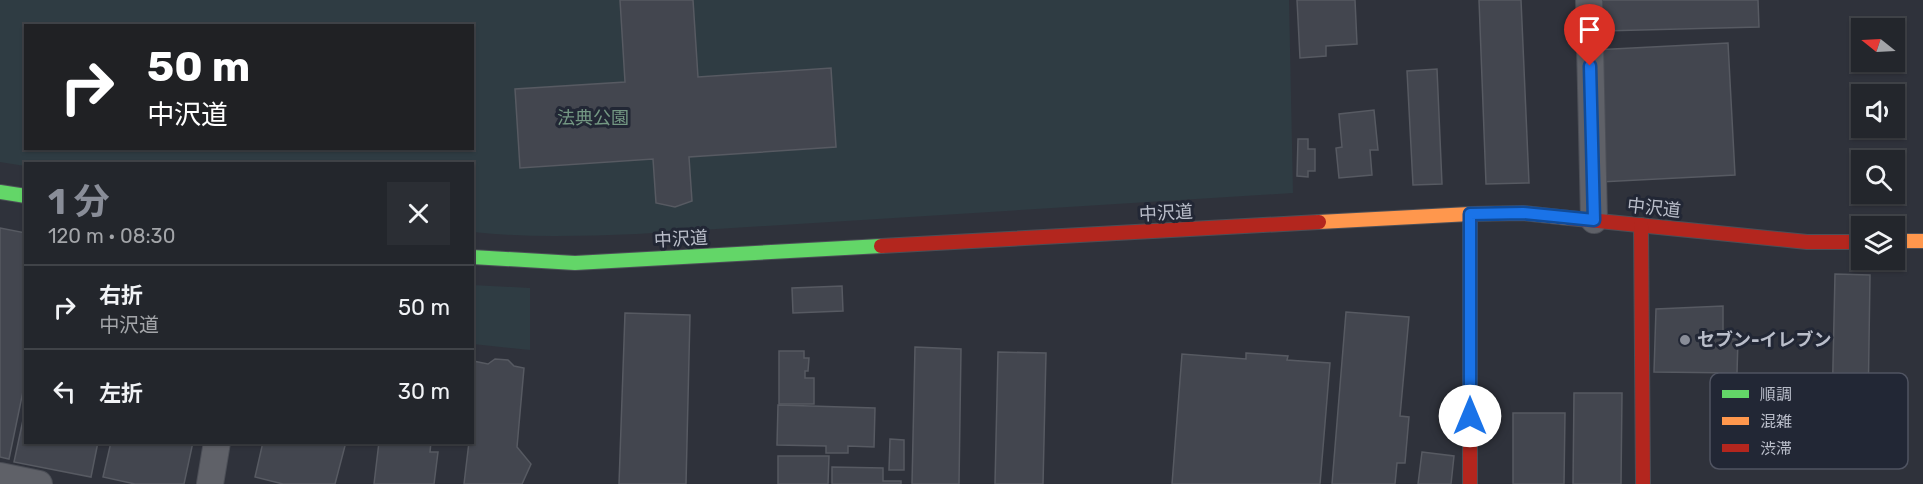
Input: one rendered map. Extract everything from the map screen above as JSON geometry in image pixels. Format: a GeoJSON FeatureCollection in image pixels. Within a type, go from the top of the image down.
{"type":"FeatureCollection","features":[{"type":"Feature","properties":{"kind":"street"},"geometry":{"type":"LineString","coordinates":[[1589,0],[1594,220]]}},
{"type":"Feature","properties":{"kind":"street"},"geometry":{"type":"LineString","coordinates":[[0,192],[24,196]]}},
{"type":"Feature","properties":{"kind":"street","name":"中沢道"},"geometry":{"type":"LineString","coordinates":[[474,257],[586,262],[1523,213],[1807,242],[1851,242]]}},
{"type":"Feature","properties":{"kind":"street"},"geometry":{"type":"LineString","coordinates":[[1470,214],[1470,484]]}},
{"type":"Feature","properties":{"kind":"street"},"geometry":{"type":"LineString","coordinates":[[1641,225],[1643,484]]}},
{"type":"Feature","properties":{"kind":"street"},"geometry":{"type":"LineString","coordinates":[[1905,241],[1923,241]]}},
{"type":"Feature","properties":{"kind":"street"},"geometry":{"type":"LineString","coordinates":[[210,484],[217,444]]}},
{"type":"Feature","properties":{"kind":"street"},"geometry":{"type":"LineString","coordinates":[[0,476],[39,484]]}},
{"type":"Feature","properties":{"kind":"green space","name":"法典公園"},"geometry":{"type":"Polygon","coordinates":[[[0,0],[1289,0],[1293,193],[637,234],[534,236],[474,232],[474,162],[24,162],[24,166],[0,162],[0,0]]]}},
{"type":"Feature","properties":{"kind":"green space"},"geometry":{"type":"Polygon","coordinates":[[[474,285],[530,288],[530,350],[474,344],[474,285]]]}},
{"type":"Feature","properties":{"kind":"building"},"geometry":{"type":"Polygon","coordinates":[[[620,0],[693,0],[698,77],[831,68],[836,147],[689,157],[692,201],[675,207],[656,203],[653,159],[520,168],[515,89],[625,82],[620,0]]]}},
{"type":"Feature","properties":{"kind":"building"},"geometry":{"type":"Polygon","coordinates":[[[1297,0],[1355,0],[1357,44],[1326,46],[1326,56],[1300,58],[1297,0]]]}},
{"type":"Feature","properties":{"kind":"building"},"geometry":{"type":"Polygon","coordinates":[[[1479,0],[1521,0],[1529,183],[1486,184],[1479,0]]]}},
{"type":"Feature","properties":{"kind":"building"},"geometry":{"type":"Polygon","coordinates":[[[1601,0],[1758,0],[1759,27],[1602,31],[1601,0]]]}},
{"type":"Feature","properties":{"kind":"building"},"geometry":{"type":"Polygon","coordinates":[[[1728,43],[1735,175],[1600,182],[1594,50],[1728,43]]]}},
{"type":"Feature","properties":{"kind":"building"},"geometry":{"type":"Polygon","coordinates":[[[1437,69],[1442,184],[1413,185],[1407,71],[1437,69]]]}},
{"type":"Feature","properties":{"kind":"building"},"geometry":{"type":"Polygon","coordinates":[[[1374,110],[1378,150],[1370,150],[1372,175],[1339,178],[1336,148],[1342,147],[1339,114],[1374,110]]]}},
{"type":"Feature","properties":{"kind":"building"},"geometry":{"type":"Polygon","coordinates":[[[1298,139],[1308,139],[1308,149],[1315,149],[1315,171],[1308,171],[1308,177],[1297,176],[1298,139]]]}},
{"type":"Feature","properties":{"kind":"building"},"geometry":{"type":"Polygon","coordinates":[[[0,228],[24,233],[24,387],[9,459],[0,457],[0,228]]]}},
{"type":"Feature","properties":{"kind":"building"},"geometry":{"type":"Polygon","coordinates":[[[1835,274],[1870,275],[1869,373],[1833,373],[1835,274]]]}},
{"type":"Feature","properties":{"kind":"building"},"geometry":{"type":"Polygon","coordinates":[[[842,286],[843,311],[793,313],[792,288],[842,286]]]}},
{"type":"Feature","properties":{"kind":"building"},"geometry":{"type":"Polygon","coordinates":[[[1723,306],[1723,339],[1738,339],[1737,373],[1654,372],[1656,309],[1723,306]]]}},
{"type":"Feature","properties":{"kind":"building"},"geometry":{"type":"Polygon","coordinates":[[[1346,312],[1409,317],[1400,416],[1409,417],[1405,463],[1397,463],[1395,484],[1332,484],[1346,312]]]}},
{"type":"Feature","properties":{"kind":"building"},"geometry":{"type":"Polygon","coordinates":[[[625,313],[690,315],[686,484],[619,484],[625,313]]]}},
{"type":"Feature","properties":{"kind":"building"},"geometry":{"type":"Polygon","coordinates":[[[915,347],[961,349],[959,484],[912,484],[915,347]]]}},
{"type":"Feature","properties":{"kind":"building"},"geometry":{"type":"Polygon","coordinates":[[[779,351],[804,351],[804,358],[809,358],[805,378],[814,378],[814,404],[779,404],[779,351]]]}},
{"type":"Feature","properties":{"kind":"building"},"geometry":{"type":"Polygon","coordinates":[[[998,352],[1046,353],[1043,484],[995,484],[998,352]]]}},
{"type":"Feature","properties":{"kind":"building"},"geometry":{"type":"Polygon","coordinates":[[[1246,353],[1288,356],[1287,360],[1330,363],[1320,484],[1172,484],[1182,354],[1246,359],[1246,353]]]}},
{"type":"Feature","properties":{"kind":"building"},"geometry":{"type":"Polygon","coordinates":[[[495,359],[508,360],[514,366],[524,368],[517,447],[531,464],[522,484],[464,484],[469,444],[474,444],[474,361],[488,364],[495,359]]]}},
{"type":"Feature","properties":{"kind":"building"},"geometry":{"type":"Polygon","coordinates":[[[1574,393],[1622,393],[1621,484],[1573,484],[1574,393]]]}},
{"type":"Feature","properties":{"kind":"building"},"geometry":{"type":"Polygon","coordinates":[[[778,405],[875,408],[874,447],[848,446],[848,453],[826,453],[826,446],[777,445],[778,405]]]}},
{"type":"Feature","properties":{"kind":"building"},"geometry":{"type":"Polygon","coordinates":[[[1513,413],[1565,413],[1564,484],[1513,484],[1513,413]]]}},
{"type":"Feature","properties":{"kind":"building"},"geometry":{"type":"Polygon","coordinates":[[[24,415],[24,444],[98,444],[91,477],[14,462],[24,415]]]}},
{"type":"Feature","properties":{"kind":"building"},"geometry":{"type":"Polygon","coordinates":[[[890,439],[904,440],[904,470],[889,470],[890,439]]]}},
{"type":"Feature","properties":{"kind":"building"},"geometry":{"type":"Polygon","coordinates":[[[111,444],[193,444],[184,484],[135,484],[103,477],[111,444]]]}},
{"type":"Feature","properties":{"kind":"building"},"geometry":{"type":"Polygon","coordinates":[[[263,444],[345,444],[335,484],[283,484],[255,477],[263,444]]]}},
{"type":"Feature","properties":{"kind":"building"},"geometry":{"type":"Polygon","coordinates":[[[379,444],[431,444],[430,452],[438,452],[434,484],[374,484],[379,444]]]}},
{"type":"Feature","properties":{"kind":"building"},"geometry":{"type":"Polygon","coordinates":[[[1422,452],[1454,456],[1451,484],[1418,484],[1422,452]]]}},
{"type":"Feature","properties":{"kind":"building"},"geometry":{"type":"Polygon","coordinates":[[[778,456],[829,456],[828,484],[778,484],[778,456]]]}},
{"type":"Feature","properties":{"kind":"building"},"geometry":{"type":"Polygon","coordinates":[[[832,467],[883,468],[883,481],[901,481],[901,484],[832,484],[832,467]]]}},
{"type":"Feature","properties":{"kind":"traffic: fast"},"geometry":{"type":"LineString","coordinates":[[0,192],[24,196]]}},
{"type":"Feature","properties":{"kind":"traffic: fast"},"geometry":{"type":"LineString","coordinates":[[474,257],[575,263],[881,246]]}},
{"type":"Feature","properties":{"kind":"traffic: slow"},"geometry":{"type":"LineString","coordinates":[[1319,222],[1523,213],[1569,218]]}},
{"type":"Feature","properties":{"kind":"traffic: slow"},"geometry":{"type":"LineString","coordinates":[[1905,241],[1923,241]]}},
{"type":"Feature","properties":{"kind":"traffic: jam"},"geometry":{"type":"LineString","coordinates":[[1470,214],[1470,484]]}},
{"type":"Feature","properties":{"kind":"traffic: jam"},"geometry":{"type":"LineString","coordinates":[[1569,218],[1807,242],[1851,242]]}},
{"type":"Feature","properties":{"kind":"traffic: jam"},"geometry":{"type":"LineString","coordinates":[[881,246],[1319,222]]}},
{"type":"Feature","properties":{"kind":"traffic: jam"},"geometry":{"type":"LineString","coordinates":[[1641,225],[1643,484]]}},
{"type":"Feature","properties":{"kind":"place","name":"セブン-イレブン"},"geometry":{"type":"Point","coordinates":[1685,340]}},
{"type":"Feature","properties":{"kind":"route"},"geometry":{"type":"LineString","coordinates":[[1470,416],[1470,214],[1523,213],[1594,220],[1590,66]]}}]}
